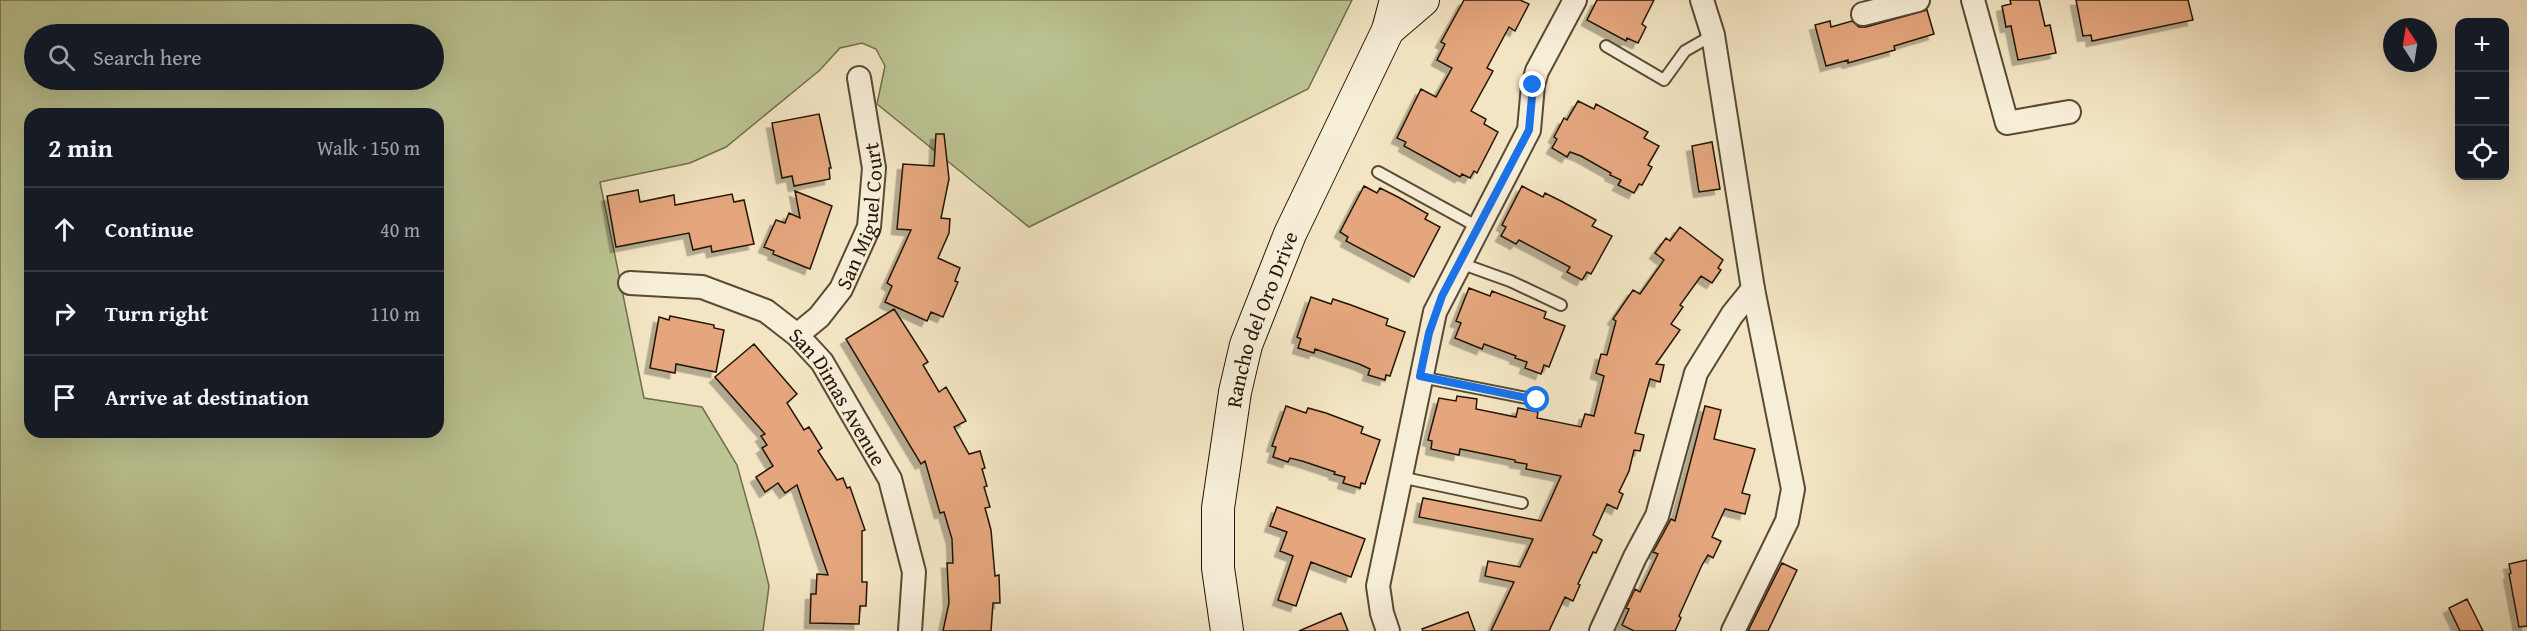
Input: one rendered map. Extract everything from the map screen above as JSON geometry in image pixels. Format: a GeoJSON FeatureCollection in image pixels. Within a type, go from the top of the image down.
{"type":"FeatureCollection","features":[{"type":"Feature","properties":{"kind":"main road","name":"Rancho del Oro Drive"},"geometry":{"type":"LineString","coordinates":[[1227,631],[1218,568],[1218,508],[1234,392],[1246,345],[1290,234],[1388,30],[1396,0]]}},
{"type":"Feature","properties":{"kind":"main road","name":"Rancho del Oro Drive"},"geometry":{"type":"LineString","coordinates":[[1388,30],[1423,0]]}},
{"type":"Feature","properties":{"kind":"street"},"geometry":{"type":"LineString","coordinates":[[1388,631],[1382,613],[1378,586],[1435,312],[1529,130],[1533,85],[1537,71],[1575,0]]}},
{"type":"Feature","properties":{"kind":"street"},"geometry":{"type":"LineString","coordinates":[[1702,0],[1713,35],[1753,289],[1793,489],[1787,521],[1733,631]]}},
{"type":"Feature","properties":{"kind":"street"},"geometry":{"type":"LineString","coordinates":[[1863,14],[1918,0]]}},
{"type":"Feature","properties":{"kind":"street"},"geometry":{"type":"LineString","coordinates":[[1973,0],[2007,123],[2069,112]]}},
{"type":"Feature","properties":{"kind":"street","name":"San Miguel Court"},"geometry":{"type":"LineString","coordinates":[[797,335],[819,317],[841,289],[869,227],[874,168],[859,78]]}},
{"type":"Feature","properties":{"kind":"street","name":"San Dimas Avenue"},"geometry":{"type":"LineString","coordinates":[[630,283],[702,287],[766,310],[797,335],[822,362],[890,479],[914,572],[910,631]]}},
{"type":"Feature","properties":{"kind":"street"},"geometry":{"type":"LineString","coordinates":[[1601,631],[1635,557],[1657,516],[1696,373],[1732,315],[1753,289]]}},
{"type":"Feature","properties":{"kind":"lane"},"geometry":{"type":"LineString","coordinates":[[1606,46],[1664,80],[1685,51],[1713,35]]}},
{"type":"Feature","properties":{"kind":"lane"},"geometry":{"type":"LineString","coordinates":[[1378,172],[1478,227]]}},
{"type":"Feature","properties":{"kind":"lane"},"geometry":{"type":"LineString","coordinates":[[1460,263],[1510,281],[1562,305]]}},
{"type":"Feature","properties":{"kind":"lane"},"geometry":{"type":"LineString","coordinates":[[1420,376],[1537,400]]}},
{"type":"Feature","properties":{"kind":"lane"},"geometry":{"type":"LineString","coordinates":[[1400,477],[1522,503]]}},
{"type":"Feature","properties":{"kind":"green space"},"geometry":{"type":"Polygon","coordinates":[[[0,0],[1352,0],[1308,89],[1029,227],[877,104],[885,66],[876,49],[862,43],[840,48],[820,70],[726,147],[690,163],[600,182],[644,398],[702,407],[737,465],[769,586],[763,631],[0,631],[0,0]]]}},
{"type":"Feature","properties":{"kind":"building"},"geometry":{"type":"Polygon","coordinates":[[[1464,0],[1520,0],[1529,4],[1515,31],[1509,27],[1487,68],[1493,71],[1471,111],[1486,119],[1484,124],[1498,132],[1477,173],[1474,171],[1470,178],[1462,174],[1460,177],[1404,146],[1406,142],[1397,138],[1421,89],[1436,97],[1452,68],[1437,60],[1445,44],[1441,42],[1464,0]]]}},
{"type":"Feature","properties":{"kind":"building"},"geometry":{"type":"Polygon","coordinates":[[[1597,0],[1654,0],[1642,24],[1646,27],[1638,43],[1627,38],[1626,41],[1587,20],[1597,0]]]}},
{"type":"Feature","properties":{"kind":"building"},"geometry":{"type":"Polygon","coordinates":[[[2010,0],[2039,0],[2045,26],[2050,25],[2056,53],[2018,60],[2011,26],[2006,27],[2002,6],[2011,4],[2010,0]]]}},
{"type":"Feature","properties":{"kind":"building"},"geometry":{"type":"Polygon","coordinates":[[[2076,0],[2188,0],[2193,20],[2092,41],[2091,35],[2083,36],[2076,0]]]}},
{"type":"Feature","properties":{"kind":"building"},"geometry":{"type":"Polygon","coordinates":[[[1927,10],[1934,34],[1894,46],[1895,50],[1848,63],[1848,60],[1826,66],[1815,25],[1830,21],[1831,27],[1852,21],[1859,27],[1866,27],[1927,10]]]}},
{"type":"Feature","properties":{"kind":"building"},"geometry":{"type":"Polygon","coordinates":[[[1578,101],[1594,109],[1596,104],[1648,132],[1644,138],[1659,146],[1648,165],[1652,167],[1642,185],[1639,184],[1634,193],[1618,185],[1621,180],[1610,175],[1611,173],[1581,156],[1570,152],[1567,157],[1552,148],[1557,139],[1554,137],[1564,118],[1567,120],[1578,101]]]}},
{"type":"Feature","properties":{"kind":"building"},"geometry":{"type":"Polygon","coordinates":[[[819,114],[831,168],[829,168],[830,179],[794,186],[792,176],[782,178],[772,123],[819,114]]]}},
{"type":"Feature","properties":{"kind":"building"},"geometry":{"type":"Polygon","coordinates":[[[936,134],[944,134],[949,179],[941,218],[950,219],[949,233],[938,258],[960,268],[955,281],[958,282],[943,317],[931,312],[927,321],[885,302],[892,286],[887,283],[911,230],[897,229],[903,164],[934,166],[936,134]]]}},
{"type":"Feature","properties":{"kind":"building"},"geometry":{"type":"Polygon","coordinates":[[[1712,142],[1720,189],[1699,192],[1692,146],[1712,142]]]}},
{"type":"Feature","properties":{"kind":"building"},"geometry":{"type":"Polygon","coordinates":[[[1364,186],[1377,193],[1380,188],[1398,197],[1428,214],[1425,219],[1440,227],[1414,277],[1346,241],[1348,237],[1340,232],[1364,186]]]}},
{"type":"Feature","properties":{"kind":"building"},"geometry":{"type":"Polygon","coordinates":[[[1522,186],[1543,197],[1545,193],[1596,220],[1592,226],[1612,236],[1591,274],[1587,272],[1582,280],[1567,272],[1570,267],[1519,240],[1516,244],[1501,236],[1506,227],[1502,225],[1522,186]]]}},
{"type":"Feature","properties":{"kind":"building"},"geometry":{"type":"Polygon","coordinates":[[[638,190],[640,202],[674,195],[675,205],[732,194],[734,202],[744,200],[754,244],[712,252],[711,246],[693,250],[689,233],[616,247],[607,196],[638,190]]]}},
{"type":"Feature","properties":{"kind":"building"},"geometry":{"type":"Polygon","coordinates":[[[795,191],[832,206],[810,269],[773,254],[774,251],[764,247],[776,220],[785,223],[789,213],[800,218],[795,191]]]}},
{"type":"Feature","properties":{"kind":"building"},"geometry":{"type":"Polygon","coordinates":[[[1680,227],[1723,260],[1718,268],[1721,270],[1712,283],[1701,276],[1680,305],[1683,307],[1671,324],[1680,330],[1656,364],[1664,365],[1660,382],[1650,379],[1635,433],[1644,435],[1640,451],[1634,450],[1629,471],[1619,492],[1623,494],[1617,509],[1607,504],[1593,535],[1602,540],[1596,553],[1593,552],[1573,601],[1565,597],[1549,631],[1491,631],[1514,582],[1485,576],[1488,561],[1520,567],[1533,539],[1419,517],[1423,498],[1541,521],[1561,476],[1526,469],[1527,464],[1515,462],[1515,460],[1460,449],[1459,455],[1431,449],[1432,441],[1428,440],[1439,398],[1456,401],[1457,396],[1477,399],[1476,409],[1516,417],[1518,408],[1538,412],[1537,418],[1581,427],[1585,414],[1594,416],[1604,376],[1596,373],[1601,354],[1607,355],[1616,321],[1613,319],[1633,290],[1640,294],[1664,260],[1655,253],[1666,238],[1670,241],[1680,227]]]}},
{"type":"Feature","properties":{"kind":"building"},"geometry":{"type":"Polygon","coordinates":[[[1469,288],[1490,296],[1492,291],[1546,312],[1544,318],[1565,326],[1549,367],[1544,365],[1541,374],[1525,368],[1527,362],[1515,358],[1516,356],[1484,344],[1482,349],[1455,338],[1461,323],[1456,321],[1469,288]]]}},
{"type":"Feature","properties":{"kind":"building"},"geometry":{"type":"Polygon","coordinates":[[[1311,297],[1331,304],[1333,299],[1351,305],[1388,319],[1386,325],[1405,332],[1390,376],[1386,375],[1385,380],[1368,375],[1370,369],[1359,364],[1315,349],[1314,353],[1298,348],[1301,339],[1297,337],[1311,297]]]}},
{"type":"Feature","properties":{"kind":"building"},"geometry":{"type":"Polygon","coordinates":[[[894,309],[928,362],[923,365],[939,392],[946,387],[966,421],[954,427],[969,454],[980,451],[987,486],[984,487],[990,507],[985,508],[991,530],[995,576],[999,575],[1000,603],[993,603],[991,631],[943,631],[949,603],[947,563],[953,563],[952,539],[944,512],[940,513],[925,461],[921,464],[846,339],[894,309]]]}},
{"type":"Feature","properties":{"kind":"building"},"geometry":{"type":"Polygon","coordinates":[[[670,316],[714,325],[714,328],[724,330],[716,372],[676,364],[675,373],[650,368],[659,317],[669,320],[670,316]]]}},
{"type":"Feature","properties":{"kind":"building"},"geometry":{"type":"Polygon","coordinates":[[[754,344],[797,394],[787,403],[804,430],[809,427],[822,448],[818,451],[837,480],[843,478],[847,488],[850,487],[865,530],[862,531],[862,582],[867,582],[866,606],[860,606],[859,624],[810,623],[811,594],[816,594],[817,574],[828,575],[797,485],[785,493],[778,483],[765,492],[756,477],[773,466],[762,448],[767,445],[761,436],[765,434],[715,377],[754,344]]]}},
{"type":"Feature","properties":{"kind":"building"},"geometry":{"type":"Polygon","coordinates":[[[1286,406],[1306,413],[1308,408],[1326,413],[1363,427],[1361,433],[1380,440],[1365,484],[1361,483],[1360,488],[1343,483],[1345,477],[1334,474],[1335,472],[1290,458],[1288,462],[1273,457],[1276,447],[1272,446],[1286,406]]]}},
{"type":"Feature","properties":{"kind":"building"},"geometry":{"type":"Polygon","coordinates":[[[1705,406],[1721,410],[1714,439],[1755,449],[1742,493],[1750,495],[1745,514],[1725,509],[1712,537],[1721,541],[1713,558],[1708,555],[1702,565],[1679,616],[1681,618],[1675,631],[1634,631],[1622,625],[1629,609],[1626,608],[1635,589],[1640,592],[1658,554],[1653,552],[1671,519],[1675,521],[1705,406]]]}},
{"type":"Feature","properties":{"kind":"building"},"geometry":{"type":"Polygon","coordinates":[[[1277,507],[1365,539],[1351,577],[1311,562],[1296,606],[1278,600],[1293,556],[1280,551],[1287,532],[1270,526],[1277,507]]]}},
{"type":"Feature","properties":{"kind":"building"},"geometry":{"type":"Polygon","coordinates":[[[2527,560],[2527,626],[2519,627],[2509,564],[2527,560]]]}},
{"type":"Feature","properties":{"kind":"building"},"geometry":{"type":"Polygon","coordinates":[[[1782,563],[1797,570],[1768,631],[1748,631],[1782,563]]]}},
{"type":"Feature","properties":{"kind":"building"},"geometry":{"type":"Polygon","coordinates":[[[2467,599],[2483,631],[2460,631],[2449,608],[2467,599]]]}},
{"type":"Feature","properties":{"kind":"building"},"geometry":{"type":"Polygon","coordinates":[[[1468,612],[1475,631],[1423,631],[1422,629],[1468,612]]]}},
{"type":"Feature","properties":{"kind":"building"},"geometry":{"type":"Polygon","coordinates":[[[1341,613],[1348,631],[1299,631],[1341,613]]]}},
{"type":"Feature","properties":{"kind":"route"},"geometry":{"type":"LineString","coordinates":[[1533,85],[1529,130],[1442,296],[1429,333],[1420,376],[1537,400]]}}]}
